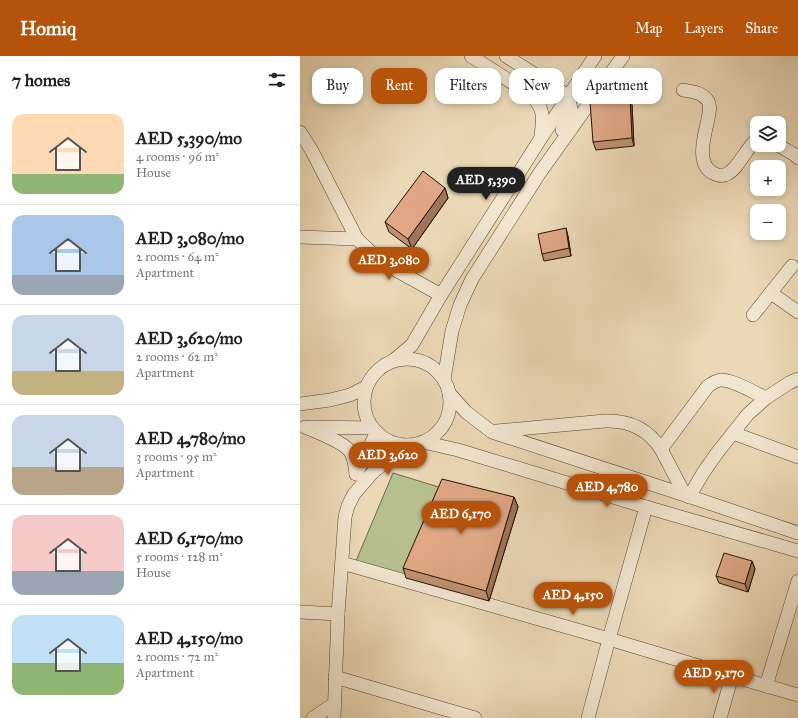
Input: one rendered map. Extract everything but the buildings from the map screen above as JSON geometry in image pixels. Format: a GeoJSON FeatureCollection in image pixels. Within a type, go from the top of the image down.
{"type":"FeatureCollection","features":[{"type":"Feature","properties":{"kind":"street"},"geometry":{"type":"LineString","coordinates":[[471,56],[531,95],[538,102],[542,110],[543,119],[540,138]]}},
{"type":"Feature","properties":{"kind":"street"},"geometry":{"type":"LineString","coordinates":[[477,56],[506,72],[513,72],[516,70],[517,67],[511,59]]}},
{"type":"Feature","properties":{"kind":"street"},"geometry":{"type":"LineString","coordinates":[[394,360],[408,359],[422,361],[435,368],[444,379],[449,393],[450,408],[445,422],[436,434],[423,442],[408,445],[396,443],[385,439],[375,430],[364,411],[366,387],[372,375],[412,345],[441,295],[540,138],[595,56]]}},
{"type":"Feature","properties":{"kind":"street"},"geometry":{"type":"LineString","coordinates":[[444,379],[452,331],[460,305],[472,279],[539,174],[623,56]]}},
{"type":"Feature","properties":{"kind":"street"},"geometry":{"type":"LineString","coordinates":[[511,59],[568,96],[571,109],[569,116],[539,174]]}},
{"type":"Feature","properties":{"kind":"street"},"geometry":{"type":"LineString","coordinates":[[683,90],[701,94],[709,102],[710,110],[702,155],[704,164],[709,171],[723,176],[728,174],[733,170],[750,148]]}},
{"type":"Feature","properties":{"kind":"street"},"geometry":{"type":"LineString","coordinates":[[300,132],[312,151],[357,239],[374,255],[394,269],[441,295]]}},
{"type":"Feature","properties":{"kind":"street"},"geometry":{"type":"LineString","coordinates":[[786,149],[797,154]]}},
{"type":"Feature","properties":{"kind":"street"},"geometry":{"type":"LineString","coordinates":[[300,237],[357,239]]}},
{"type":"Feature","properties":{"kind":"street"},"geometry":{"type":"LineString","coordinates":[[754,315],[792,266]]}},
{"type":"Feature","properties":{"kind":"street"},"geometry":{"type":"LineString","coordinates":[[771,293],[798,312]]}},
{"type":"Feature","properties":{"kind":"street"},"geometry":{"type":"LineString","coordinates":[[687,496],[713,458],[748,414],[766,398],[798,379]]}},
{"type":"Feature","properties":{"kind":"street"},"geometry":{"type":"LineString","coordinates":[[661,449],[708,386],[714,382],[720,380],[734,383],[766,398]]}},
{"type":"Feature","properties":{"kind":"street"},"geometry":{"type":"LineString","coordinates":[[300,404],[350,396],[366,387]]}},
{"type":"Feature","properties":{"kind":"street"},"geometry":{"type":"LineString","coordinates":[[449,393],[466,412],[492,432],[798,534]]}},
{"type":"Feature","properties":{"kind":"street"},"geometry":{"type":"LineString","coordinates":[[492,432],[614,420],[630,423],[651,436],[661,449],[687,496]]}},
{"type":"Feature","properties":{"kind":"street"},"geometry":{"type":"LineString","coordinates":[[303,427],[375,430]]}},
{"type":"Feature","properties":{"kind":"street"},"geometry":{"type":"LineString","coordinates":[[303,427],[337,442],[350,450],[354,459],[356,474],[354,494]]}},
{"type":"Feature","properties":{"kind":"street"},"geometry":{"type":"LineString","coordinates":[[356,474],[375,430]]}},
{"type":"Feature","properties":{"kind":"street"},"geometry":{"type":"LineString","coordinates":[[733,433],[798,457]]}},
{"type":"Feature","properties":{"kind":"street"},"geometry":{"type":"LineString","coordinates":[[423,442],[458,450],[798,552]]}},
{"type":"Feature","properties":{"kind":"street"},"geometry":{"type":"LineString","coordinates":[[334,718],[338,614],[345,517],[348,506],[354,494],[374,471],[408,445]]}},
{"type":"Feature","properties":{"kind":"street"},"geometry":{"type":"LineString","coordinates":[[588,718],[608,639],[646,507]]}},
{"type":"Feature","properties":{"kind":"street"},"geometry":{"type":"LineString","coordinates":[[342,563],[798,695]]}},
{"type":"Feature","properties":{"kind":"street"},"geometry":{"type":"LineString","coordinates":[[766,686],[798,581]]}},
{"type":"Feature","properties":{"kind":"street"},"geometry":{"type":"LineString","coordinates":[[300,612],[338,614]]}},
{"type":"Feature","properties":{"kind":"street"},"geometry":{"type":"LineString","coordinates":[[720,718],[732,676]]}},
{"type":"Feature","properties":{"kind":"street"},"geometry":{"type":"LineString","coordinates":[[335,677],[450,714],[475,718]]}},
{"type":"Feature","properties":{"kind":"street"},"geometry":{"type":"LineString","coordinates":[[313,718],[334,704]]}},
{"type":"Feature","properties":{"kind":"green space"},"geometry":{"type":"Polygon","coordinates":[[[393,473],[445,489],[406,578],[356,561],[393,473]]]}}]}
